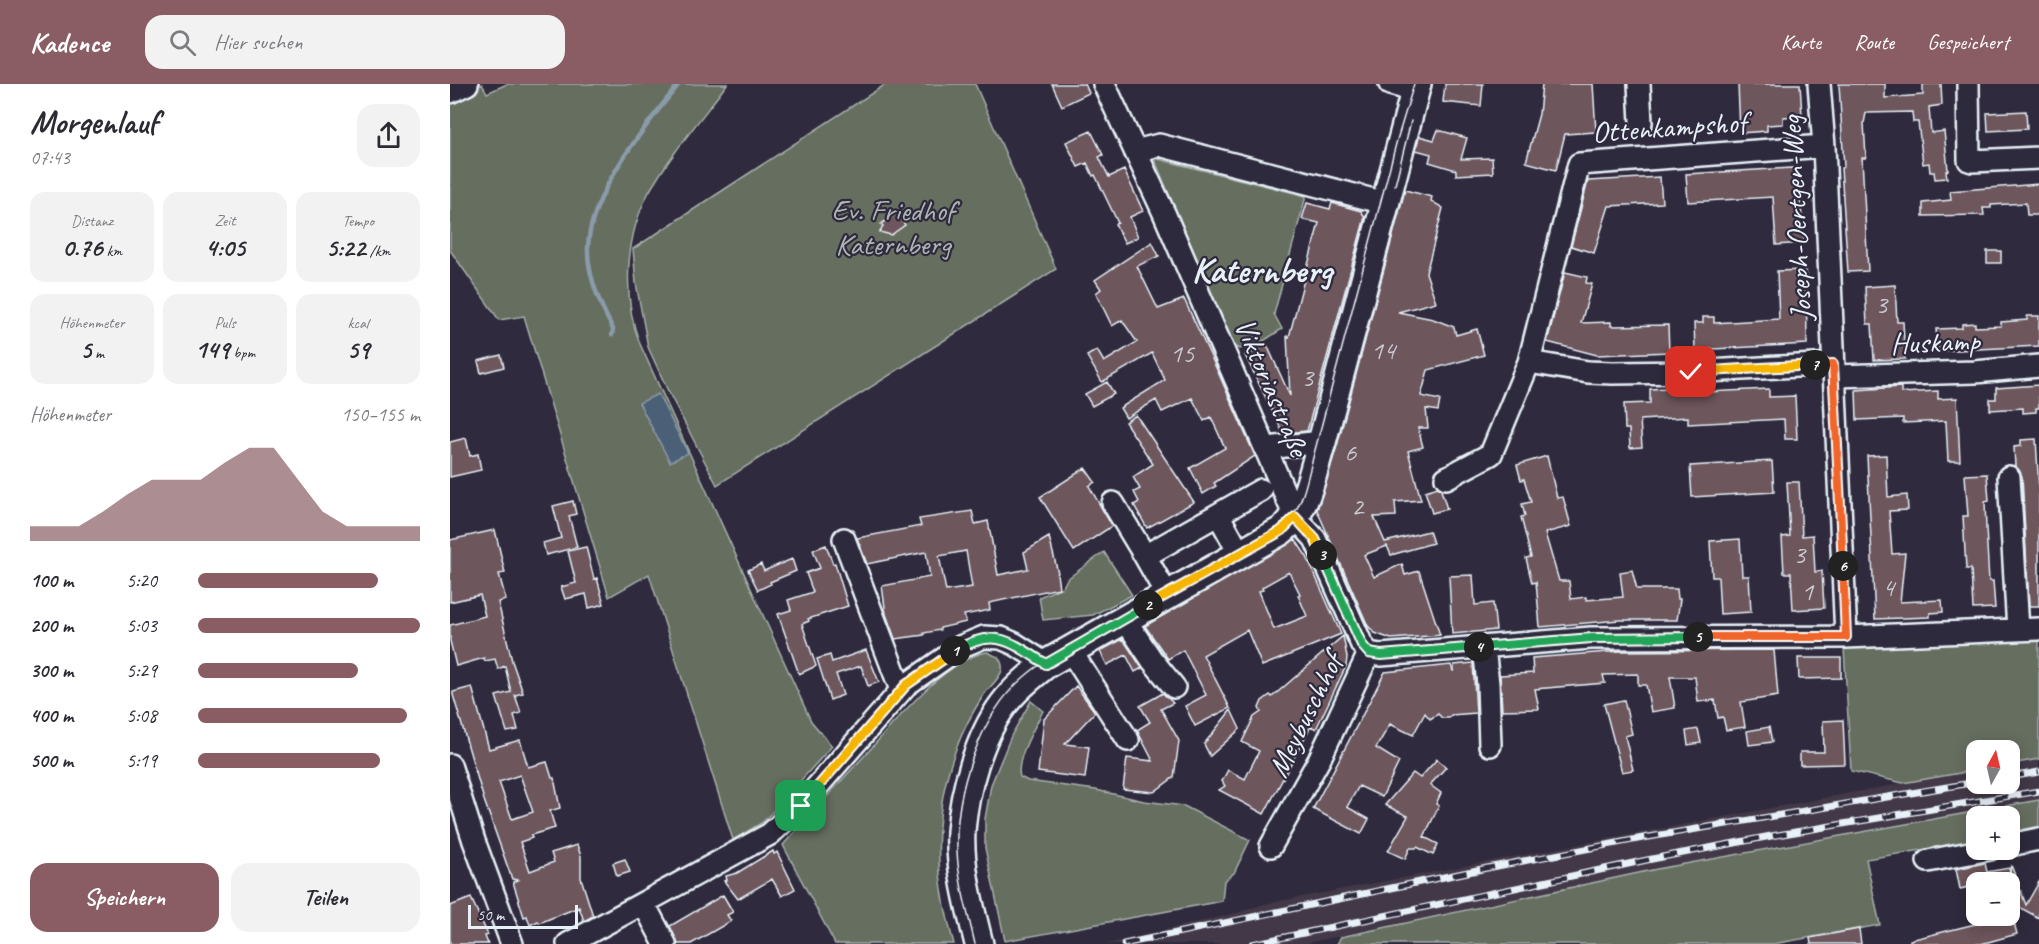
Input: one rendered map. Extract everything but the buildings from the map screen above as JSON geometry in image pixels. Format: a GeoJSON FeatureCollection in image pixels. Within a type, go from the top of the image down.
{"type":"FeatureCollection","features":[{"type":"Feature","properties":{"kind":"main road"},"geometry":{"type":"LineString","coordinates":[[979,944],[964,879],[961,832],[974,767],[991,724],[1002,705],[1020,685],[1046,664],[1281,531],[1295,517],[1306,494],[1322,442],[1385,203],[1407,86]]}},
{"type":"Feature","properties":{"kind":"street"},"geometry":{"type":"LineString","coordinates":[[450,92],[467,84]]}},
{"type":"Feature","properties":{"kind":"street","name":"Viktoriastraße"},"geometry":{"type":"LineString","coordinates":[[1104,84],[1267,448],[1295,517]]}},
{"type":"Feature","properties":{"kind":"street"},"geometry":{"type":"LineString","coordinates":[[1639,84],[1641,123]]}},
{"type":"Feature","properties":{"kind":"street","name":"Joseph-Oertgen-Weg"},"geometry":{"type":"LineString","coordinates":[[1819,84],[1824,146],[1846,637]]}},
{"type":"Feature","properties":{"kind":"street"},"geometry":{"type":"LineString","coordinates":[[1968,84],[1969,160],[2039,158]]}},
{"type":"Feature","properties":{"kind":"street"},"geometry":{"type":"LineString","coordinates":[[1135,151],[1159,145],[1385,203]]}},
{"type":"Feature","properties":{"kind":"street","name":"Ottenkampshof"},"geometry":{"type":"LineString","coordinates":[[1446,478],[1491,454],[1528,362],[1579,164],[1824,146]]}},
{"type":"Feature","properties":{"kind":"street"},"geometry":{"type":"LineString","coordinates":[[1528,362],[1588,372],[1612,373],[1834,370]]}},
{"type":"Feature","properties":{"kind":"street","name":"Huskamp"},"geometry":{"type":"LineString","coordinates":[[1834,370],[1975,372],[2039,366]]}},
{"type":"Feature","properties":{"kind":"street"},"geometry":{"type":"LineString","coordinates":[[1267,448],[1322,442]]}},
{"type":"Feature","properties":{"kind":"street"},"geometry":{"type":"LineString","coordinates":[[2009,477],[2018,630]]}},
{"type":"Feature","properties":{"kind":"street"},"geometry":{"type":"LineString","coordinates":[[1149,554],[1261,490]]}},
{"type":"Feature","properties":{"kind":"street"},"geometry":{"type":"LineString","coordinates":[[1117,501],[1149,554],[1167,596]]}},
{"type":"Feature","properties":{"kind":"street"},"geometry":{"type":"LineString","coordinates":[[1219,516],[1240,554]]}},
{"type":"Feature","properties":{"kind":"street","name":"Meybuschhof"},"geometry":{"type":"LineString","coordinates":[[1271,846],[1318,760],[1369,653],[1362,645],[1315,539],[1295,517]]}},
{"type":"Feature","properties":{"kind":"street"},"geometry":{"type":"LineString","coordinates":[[844,539],[901,690]]}},
{"type":"Feature","properties":{"kind":"street"},"geometry":{"type":"LineString","coordinates":[[1124,618],[1152,660],[1174,687]]}},
{"type":"Feature","properties":{"kind":"street"},"geometry":{"type":"LineString","coordinates":[[1369,653],[1381,655],[1592,638],[1846,637],[2039,629]]}},
{"type":"Feature","properties":{"kind":"street"},"geometry":{"type":"LineString","coordinates":[[568,944],[770,834],[801,806],[901,690],[941,659],[970,642],[984,638],[1008,640],[1046,664]]}},
{"type":"Feature","properties":{"kind":"street"},"geometry":{"type":"LineString","coordinates":[[1484,647],[1490,745]]}},
{"type":"Feature","properties":{"kind":"street"},"geometry":{"type":"LineString","coordinates":[[1070,650],[1128,740]]}},
{"type":"Feature","properties":{"kind":"street"},"geometry":{"type":"LineString","coordinates":[[450,765],[474,841],[512,944]]}},
{"type":"Feature","properties":{"kind":"street"},"geometry":{"type":"LineString","coordinates":[[2020,843],[2039,839]]}},
{"type":"Feature","properties":{"kind":"street"},"geometry":{"type":"LineString","coordinates":[[1928,861],[1966,854]]}},
{"type":"Feature","properties":{"kind":"street"},"geometry":{"type":"LineString","coordinates":[[644,904],[665,944]]}},
{"type":"Feature","properties":{"kind":"shaded area"},"geometry":{"type":"Polygon","coordinates":[[[2039,759],[2039,800],[2006,806],[1966,806],[1966,813],[1657,869],[1303,944],[1106,944],[1240,912],[1264,904],[1966,772],[1966,794],[2020,794],[2020,762],[2039,759]]]}},
{"type":"Feature","properties":{"kind":"green space"},"geometry":{"type":"Polygon","coordinates":[[[482,84],[487,93],[507,84],[727,84],[676,150],[649,192],[641,210],[631,247],[630,307],[640,344],[811,721],[832,746],[763,822],[733,840],[649,574],[609,597],[524,316],[499,320],[450,250],[450,99],[482,84]]]}},
{"type":"Feature","properties":{"kind":"green space","name":"Ev. Friedhof Katernberg"},"geometry":{"type":"Polygon","coordinates":[[[886,84],[975,84],[1056,269],[717,485],[648,347],[636,283],[633,249],[886,84]]]}},
{"type":"Feature","properties":{"kind":"green space"},"geometry":{"type":"Polygon","coordinates":[[[1154,158],[1306,196],[1274,314],[1282,329],[1265,340],[1240,349],[1231,344],[1154,158]]]}},
{"type":"Feature","properties":{"kind":"green space"},"geometry":{"type":"Polygon","coordinates":[[[1104,552],[1132,595],[1093,615],[1043,620],[1039,597],[1063,587],[1067,579],[1104,552]]]}},
{"type":"Feature","properties":{"kind":"green space"},"geometry":{"type":"Polygon","coordinates":[[[2039,639],[2039,759],[2020,762],[2020,740],[1966,740],[1966,772],[1903,783],[1851,771],[1844,648],[2039,639]]]}},
{"type":"Feature","properties":{"kind":"green space"},"geometry":{"type":"Polygon","coordinates":[[[987,652],[998,657],[1002,663],[1002,670],[979,702],[959,742],[942,798],[939,822],[940,871],[954,944],[835,944],[783,845],[921,694],[954,667],[971,657],[987,652]]]}},
{"type":"Feature","properties":{"kind":"green space"},"geometry":{"type":"Polygon","coordinates":[[[1031,701],[1043,711],[1023,753],[1019,770],[1020,777],[1028,781],[1096,790],[1144,801],[1184,806],[1250,840],[1234,873],[1224,881],[1222,901],[1005,941],[985,848],[985,819],[991,785],[1011,736],[1031,701]]]}},
{"type":"Feature","properties":{"kind":"green space"},"geometry":{"type":"Polygon","coordinates":[[[2039,800],[2039,830],[2020,833],[2020,806],[2006,806],[2039,800]]]}},
{"type":"Feature","properties":{"kind":"green space"},"geometry":{"type":"Polygon","coordinates":[[[1966,813],[1966,843],[1866,859],[1880,925],[1773,944],[1337,944],[1341,937],[1657,869],[1966,813]]]}},
{"type":"Feature","properties":{"kind":"water"},"geometry":{"type":"Polygon","coordinates":[[[658,394],[688,453],[670,462],[639,403],[658,394]]]}},
{"type":"Feature","properties":{"kind":"waterway"},"geometry":{"type":"LineString","coordinates":[[612,335],[613,329],[592,279],[588,258],[591,226],[598,204],[622,160],[679,84]]}},
{"type":"Feature","properties":{"kind":"tram line"},"geometry":{"type":"LineString","coordinates":[[975,944],[959,874],[957,828],[965,780],[982,733],[1008,693],[1043,662],[1256,544],[1278,530],[1293,515],[1305,487],[1414,84]]}},
{"type":"Feature","properties":{"kind":"tram line"},"geometry":{"type":"LineString","coordinates":[[1395,185],[1411,121]]}},
{"type":"Feature","properties":{"kind":"railway"},"geometry":{"type":"LineString","coordinates":[[2020,775],[2039,772]]}},
{"type":"Feature","properties":{"kind":"railway"},"geometry":{"type":"LineString","coordinates":[[1124,944],[1487,868],[1643,838],[1966,784]]}},
{"type":"Feature","properties":{"kind":"railway"},"geometry":{"type":"LineString","coordinates":[[1252,944],[1647,860],[1771,836],[2039,791]]}},
{"type":"Feature","properties":{"kind":"district","name":"Katernberg"},"geometry":{"type":"Point","coordinates":[1262,269]}},
{"type":"Feature","properties":{"kind":"route"},"geometry":{"type":"LineString","coordinates":[[801,806],[822,779],[906,685],[963,646],[977,639],[1001,638],[1022,648],[1046,664],[1281,531],[1295,517],[1315,539],[1362,645],[1369,653],[1375,655],[1592,638],[1846,637],[1833,364],[1691,372]]}}]}
